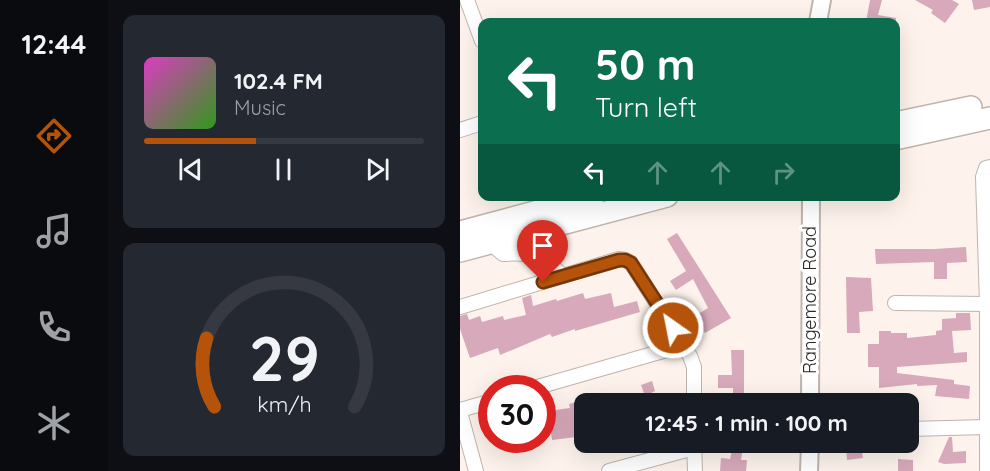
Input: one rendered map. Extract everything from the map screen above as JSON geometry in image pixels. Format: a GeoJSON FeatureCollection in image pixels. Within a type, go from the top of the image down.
{"type":"FeatureCollection","features":[{"type":"Feature","properties":{"kind":"main road"},"geometry":{"type":"LineString","coordinates":[[900,122],[990,103]]}},
{"type":"Feature","properties":{"kind":"main road"},"geometry":{"type":"LineString","coordinates":[[900,138],[990,118]]}},
{"type":"Feature","properties":{"kind":"main road"},"geometry":{"type":"LineString","coordinates":[[460,232],[575,201]]}},
{"type":"Feature","properties":{"kind":"main road"},"geometry":{"type":"LineString","coordinates":[[460,251],[648,201]]}},
{"type":"Feature","properties":{"kind":"street"},"geometry":{"type":"LineString","coordinates":[[467,0],[478,30]]}},
{"type":"Feature","properties":{"kind":"street"},"geometry":{"type":"LineString","coordinates":[[819,18],[822,0]]}},
{"type":"Feature","properties":{"kind":"street"},"geometry":{"type":"LineString","coordinates":[[460,130],[478,124]]}},
{"type":"Feature","properties":{"kind":"street"},"geometry":{"type":"LineString","coordinates":[[988,471],[987,228],[983,177],[986,168],[990,167]]}},
{"type":"Feature","properties":{"kind":"street","name":"Rangemore Road"},"geometry":{"type":"LineString","coordinates":[[810,393],[811,201]]}},
{"type":"Feature","properties":{"kind":"street"},"geometry":{"type":"LineString","coordinates":[[489,242],[504,254],[535,255],[563,276]]}},
{"type":"Feature","properties":{"kind":"street"},"geometry":{"type":"LineString","coordinates":[[460,307],[619,260],[628,261],[691,356],[694,368],[694,393]]}},
{"type":"Feature","properties":{"kind":"street"},"geometry":{"type":"LineString","coordinates":[[895,303],[987,304]]}},
{"type":"Feature","properties":{"kind":"street"},"geometry":{"type":"LineString","coordinates":[[556,382],[684,345]]}},
{"type":"Feature","properties":{"kind":"street"},"geometry":{"type":"LineString","coordinates":[[476,471],[460,411],[478,405]]}},
{"type":"Feature","properties":{"kind":"street"},"geometry":{"type":"LineString","coordinates":[[919,429],[987,427]]}},
{"type":"Feature","properties":{"kind":"street"},"geometry":{"type":"LineString","coordinates":[[609,471],[668,453]]}},
{"type":"Feature","properties":{"kind":"street"},"geometry":{"type":"LineString","coordinates":[[694,453],[695,471]]}},
{"type":"Feature","properties":{"kind":"street"},"geometry":{"type":"LineString","coordinates":[[809,471],[810,453]]}},
{"type":"Feature","properties":{"kind":"building"},"geometry":{"type":"Polygon","coordinates":[[[870,0],[882,0],[878,15],[896,18],[867,18],[870,0]]]}},
{"type":"Feature","properties":{"kind":"building"},"geometry":{"type":"Polygon","coordinates":[[[915,0],[952,0],[959,4],[945,23],[931,13],[933,10],[915,0]]]}},
{"type":"Feature","properties":{"kind":"building"},"geometry":{"type":"Polygon","coordinates":[[[972,0],[990,0],[990,7],[974,10],[972,0]]]}},
{"type":"Feature","properties":{"kind":"building"},"geometry":{"type":"Polygon","coordinates":[[[677,233],[731,318],[705,333],[695,316],[708,308],[693,279],[676,290],[670,281],[686,271],[667,239],[677,233]]]}},
{"type":"Feature","properties":{"kind":"building"},"geometry":{"type":"Polygon","coordinates":[[[966,247],[967,262],[947,263],[947,279],[934,279],[934,262],[876,264],[875,249],[966,247]]]}},
{"type":"Feature","properties":{"kind":"building"},"geometry":{"type":"Polygon","coordinates":[[[846,277],[871,278],[873,311],[859,312],[860,333],[847,333],[846,277]]]}},
{"type":"Feature","properties":{"kind":"building"},"geometry":{"type":"Polygon","coordinates":[[[583,293],[585,299],[611,293],[614,307],[637,301],[640,312],[552,337],[550,334],[500,355],[498,348],[470,358],[460,329],[460,316],[467,314],[469,320],[480,316],[482,322],[503,316],[504,320],[526,315],[522,298],[531,295],[533,306],[583,293]]]}},
{"type":"Feature","properties":{"kind":"building"},"geometry":{"type":"Polygon","coordinates":[[[956,313],[970,313],[971,330],[952,331],[954,353],[967,352],[967,362],[897,367],[897,373],[954,380],[954,384],[970,386],[969,399],[935,396],[937,385],[917,386],[917,384],[879,388],[879,367],[868,367],[868,344],[879,344],[879,331],[907,333],[907,338],[936,335],[936,331],[942,330],[942,319],[956,318],[956,313]]]}},
{"type":"Feature","properties":{"kind":"building"},"geometry":{"type":"Polygon","coordinates":[[[731,350],[744,350],[744,393],[733,393],[733,388],[718,388],[718,375],[732,375],[731,350]]]}},
{"type":"Feature","properties":{"kind":"building"},"geometry":{"type":"Polygon","coordinates":[[[652,381],[655,391],[644,393],[641,385],[652,381]]]}},
{"type":"Feature","properties":{"kind":"building"},"geometry":{"type":"Polygon","coordinates":[[[574,403],[574,437],[556,440],[556,410],[570,408],[569,404],[574,403]]]}},
{"type":"Feature","properties":{"kind":"building"},"geometry":{"type":"Polygon","coordinates":[[[949,437],[952,437],[953,452],[966,451],[966,463],[938,462],[949,437]]]}},
{"type":"Feature","properties":{"kind":"building"},"geometry":{"type":"Polygon","coordinates":[[[731,453],[742,453],[741,460],[747,460],[746,471],[720,471],[721,458],[730,459],[731,453]]]}},
{"type":"Feature","properties":{"kind":"building"},"geometry":{"type":"Polygon","coordinates":[[[846,453],[862,453],[863,458],[847,460],[846,453]]]}},
{"type":"Feature","properties":{"kind":"building"},"geometry":{"type":"Polygon","coordinates":[[[898,459],[913,460],[913,471],[898,471],[898,459]]]}},
{"type":"Feature","properties":{"kind":"route"},"geometry":{"type":"LineString","coordinates":[[543,282],[625,260],[631,263],[673,328]]}}]}
